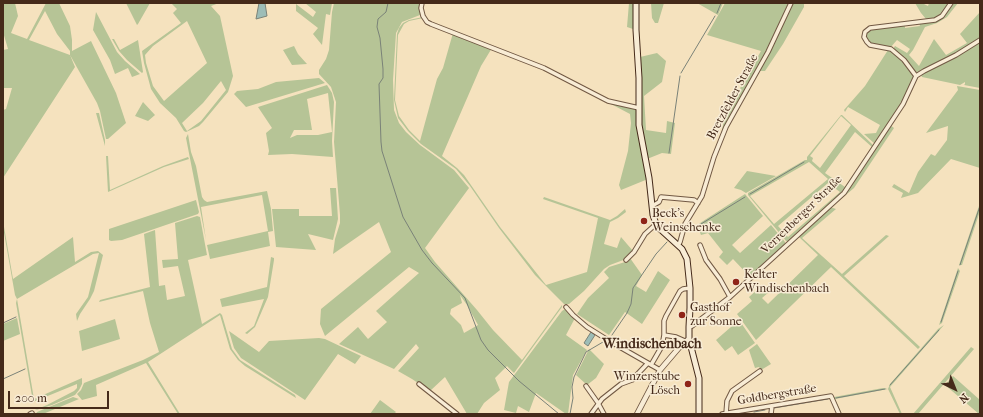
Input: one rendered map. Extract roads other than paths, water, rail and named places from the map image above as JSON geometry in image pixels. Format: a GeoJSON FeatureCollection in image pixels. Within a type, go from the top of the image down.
{"type":"FeatureCollection","features":[{"type":"Feature","properties":{"kind":"main road"},"geometry":{"type":"LineString","coordinates":[[636,3],[636,30],[640,78],[638,108],[639,125],[656,224],[682,249],[686,259],[690,288],[687,340],[699,378],[699,414]]}},
{"type":"Feature","properties":{"kind":"street"},"geometry":{"type":"LineString","coordinates":[[422,3],[421,8],[423,16],[431,24],[544,68],[608,100],[638,108]]}},
{"type":"Feature","properties":{"kind":"street","name":"Bretzfelder Straße"},"geometry":{"type":"LineString","coordinates":[[678,245],[685,224],[702,196],[714,157],[726,126],[768,52],[791,3]]}},
{"type":"Feature","properties":{"kind":"street"},"geometry":{"type":"LineString","coordinates":[[951,3],[942,16],[935,20],[870,28],[865,32],[864,37],[870,45],[891,49],[898,54],[916,76],[980,40]]}},
{"type":"Feature","properties":{"kind":"street","name":"Verrenberger Straße"},"geometry":{"type":"LineString","coordinates":[[688,327],[692,326],[730,296],[844,193],[902,104],[916,76]]}},
{"type":"Feature","properties":{"kind":"street"},"geometry":{"type":"LineString","coordinates":[[652,206],[659,202],[661,197],[694,200],[698,203]]}},
{"type":"Feature","properties":{"kind":"street"},"geometry":{"type":"LineString","coordinates":[[626,260],[634,252],[645,234],[656,224]]}},
{"type":"Feature","properties":{"kind":"street"},"geometry":{"type":"LineString","coordinates":[[700,245],[706,260],[730,296]]}},
{"type":"Feature","properties":{"kind":"street"},"geometry":{"type":"LineString","coordinates":[[592,414],[598,403],[621,384],[632,380],[649,364],[660,350],[664,335],[664,321],[672,304],[680,291],[690,288]]}},
{"type":"Feature","properties":{"kind":"street"},"geometry":{"type":"LineString","coordinates":[[566,307],[573,316],[587,327],[660,370]]}},
{"type":"Feature","properties":{"kind":"street"},"geometry":{"type":"LineString","coordinates":[[637,414],[660,370],[687,340],[664,335]]}},
{"type":"Feature","properties":{"kind":"street","name":"Goldbergstraße"},"geometry":{"type":"LineString","coordinates":[[726,414],[727,401],[732,390],[760,371]]}},
{"type":"Feature","properties":{"kind":"street"},"geometry":{"type":"LineString","coordinates":[[419,384],[457,414]]}},
{"type":"Feature","properties":{"kind":"street"},"geometry":{"type":"LineString","coordinates":[[586,386],[604,414]]}},
{"type":"Feature","properties":{"kind":"street","name":"Goldbergstraße"},"geometry":{"type":"LineString","coordinates":[[722,414],[750,412],[772,406],[831,396],[838,414]]}},
{"type":"Feature","properties":{"kind":"street"},"geometry":{"type":"LineString","coordinates":[[771,414],[772,406]]}},
{"type":"Feature","properties":{"kind":"water"},"geometry":{"type":"Polygon","coordinates":[[[259,3],[265,3],[267,16],[256,19],[259,3]]]}},
{"type":"Feature","properties":{"kind":"water"},"geometry":{"type":"Polygon","coordinates":[[[591,332],[595,335],[588,346],[584,343],[591,332]]]}},
{"type":"Feature","properties":{"kind":"waterway","name":"Windischenbach"},"geometry":{"type":"LineString","coordinates":[[388,3],[386,12],[378,19],[377,27],[380,38],[383,69],[383,78],[379,84],[381,142],[382,151],[403,217],[422,250],[432,263],[465,298],[481,340],[488,350],[519,381],[559,414]]}},
{"type":"Feature","properties":{"kind":"waterway"},"geometry":{"type":"LineString","coordinates":[[717,13],[721,3]]}},
{"type":"Feature","properties":{"kind":"waterway"},"geometry":{"type":"LineString","coordinates":[[681,73],[715,16]]}},
{"type":"Feature","properties":{"kind":"waterway"},"geometry":{"type":"LineString","coordinates":[[669,153],[680,76]]}},
{"type":"Feature","properties":{"kind":"waterway"},"geometry":{"type":"LineString","coordinates":[[750,194],[804,162]]}},
{"type":"Feature","properties":{"kind":"waterway"},"geometry":{"type":"LineString","coordinates":[[701,224],[745,197]]}},
{"type":"Feature","properties":{"kind":"waterway"},"geometry":{"type":"LineString","coordinates":[[960,265],[980,206]]}},
{"type":"Feature","properties":{"kind":"waterway"},"geometry":{"type":"LineString","coordinates":[[612,335],[627,313],[631,304],[633,288],[656,254],[667,242]]}},
{"type":"Feature","properties":{"kind":"waterway"},"geometry":{"type":"LineString","coordinates":[[941,322],[958,271]]}},
{"type":"Feature","properties":{"kind":"waterway"},"geometry":{"type":"LineString","coordinates":[[3,323],[16,317]]}},
{"type":"Feature","properties":{"kind":"waterway"},"geometry":{"type":"LineString","coordinates":[[890,385],[939,330]]}},
{"type":"Feature","properties":{"kind":"waterway"},"geometry":{"type":"LineString","coordinates":[[570,414],[573,398],[572,387],[574,377],[586,352],[603,342]]}},
{"type":"Feature","properties":{"kind":"waterway"},"geometry":{"type":"LineString","coordinates":[[3,379],[25,369]]}},
{"type":"Feature","properties":{"kind":"waterway"},"geometry":{"type":"LineString","coordinates":[[836,398],[885,389]]}},
{"type":"Feature","properties":{"kind":"waterway"},"geometry":{"type":"LineString","coordinates":[[774,408],[828,399]]}},
{"type":"Feature","properties":{"kind":"waterway"},"geometry":{"type":"LineString","coordinates":[[754,412],[765,410]]}},
{"type":"Feature","properties":{"kind":"place","name":"Beck's Weinschenke"},"geometry":{"type":"Point","coordinates":[644,221]}},
{"type":"Feature","properties":{"kind":"place","name":"Kelter Windischenbach"},"geometry":{"type":"Point","coordinates":[736,282]}},
{"type":"Feature","properties":{"kind":"place","name":"Gasthof zur Sonne"},"geometry":{"type":"Point","coordinates":[682,315]}},
{"type":"Feature","properties":{"kind":"place","name":"Winzerstube Lösch"},"geometry":{"type":"Point","coordinates":[688,384]}},
{"type":"Feature","properties":{"kind":"district","name":"Windischenbach"},"geometry":{"type":"Point","coordinates":[652,345]}}]}
